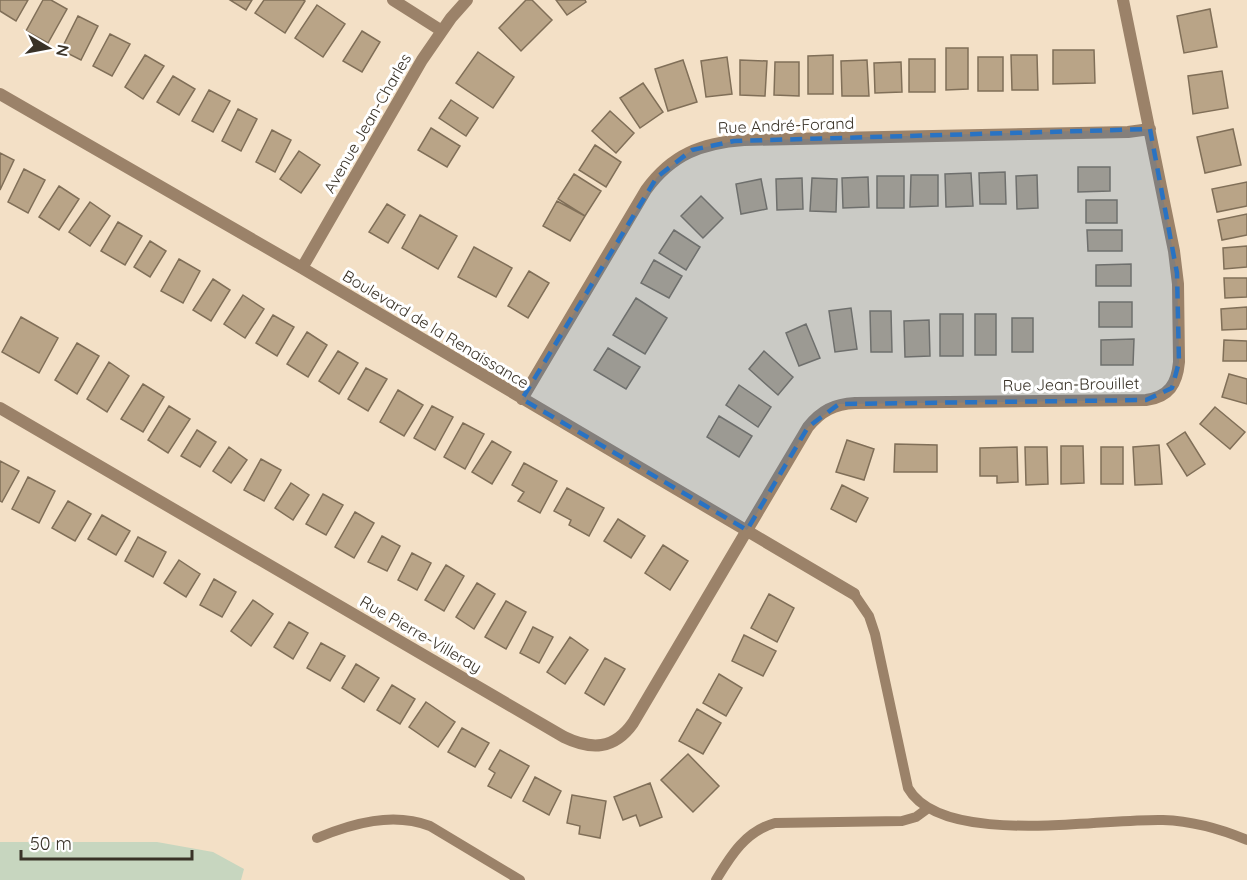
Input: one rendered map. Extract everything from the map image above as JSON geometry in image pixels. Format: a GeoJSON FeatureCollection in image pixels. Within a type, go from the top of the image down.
{"type":"FeatureCollection","features":[{"type":"Feature","properties":{"kind":"street"},"geometry":{"type":"LineString","coordinates":[[393,0],[442,31]]}},
{"type":"Feature","properties":{"kind":"street","name":"Avenue Jean-Charles"},"geometry":{"type":"LineString","coordinates":[[302,268],[422,60],[467,0]]}},
{"type":"Feature","properties":{"kind":"street","name":"Rue Jean-Brouillet"},"geometry":{"type":"LineString","coordinates":[[747,530],[808,427],[818,415],[839,404],[1146,400],[1166,393],[1175,383],[1178,370],[1178,284],[1174,251],[1123,0]]}},
{"type":"Feature","properties":{"kind":"street","name":"Boulevard de la Renaissance"},"geometry":{"type":"LineString","coordinates":[[0,94],[302,268],[854,594]]}},
{"type":"Feature","properties":{"kind":"street","name":"Rue André-Forand"},"geometry":{"type":"LineString","coordinates":[[522,399],[646,190],[663,170],[692,150],[714,144],[744,141],[1104,133],[1150,129]]}},
{"type":"Feature","properties":{"kind":"street","name":"Rue Pierre-Villeray"},"geometry":{"type":"LineString","coordinates":[[0,408],[564,736],[589,746],[614,742],[627,732],[747,530]]}},
{"type":"Feature","properties":{"kind":"lane"},"geometry":{"type":"LineString","coordinates":[[854,594],[869,616],[875,634],[908,788],[913,798],[927,808],[963,821],[994,825],[1058,825],[1161,820],[1183,822],[1247,840]]}},
{"type":"Feature","properties":{"kind":"lane"},"geometry":{"type":"LineString","coordinates":[[716,880],[738,847],[762,827],[775,823],[902,821],[916,817],[927,808]]}},
{"type":"Feature","properties":{"kind":"lane"},"geometry":{"type":"LineString","coordinates":[[317,837],[341,828],[368,822],[396,818],[415,820],[430,826],[520,880]]}},
{"type":"Feature","properties":{"kind":"highlighted area"},"geometry":{"type":"Polygon","coordinates":[[[1150,129],[1177,273],[1179,362],[1172,388],[1146,400],[839,404],[808,427],[747,530],[522,399],[657,177],[692,150],[734,141],[1150,129]]]}},
{"type":"Feature","properties":{"kind":"green space"},"geometry":{"type":"Polygon","coordinates":[[[0,842],[157,842],[213,852],[244,869],[241,880],[0,880],[0,842]]]}},
{"type":"Feature","properties":{"kind":"building"},"geometry":{"type":"Polygon","coordinates":[[[0,0],[28,0],[16,21],[0,11],[0,0]]]}},
{"type":"Feature","properties":{"kind":"building"},"geometry":{"type":"Polygon","coordinates":[[[43,0],[51,0],[67,9],[48,43],[26,31],[43,0]]]}},
{"type":"Feature","properties":{"kind":"building"},"geometry":{"type":"Polygon","coordinates":[[[230,0],[252,0],[246,10],[230,0]]]}},
{"type":"Feature","properties":{"kind":"building"},"geometry":{"type":"Polygon","coordinates":[[[264,0],[305,1],[285,33],[255,13],[264,0]]]}},
{"type":"Feature","properties":{"kind":"building"},"geometry":{"type":"Polygon","coordinates":[[[526,0],[532,0],[552,20],[521,51],[499,28],[526,0]]]}},
{"type":"Feature","properties":{"kind":"building"},"geometry":{"type":"Polygon","coordinates":[[[556,0],[585,0],[586,2],[567,15],[556,0]]]}},
{"type":"Feature","properties":{"kind":"building"},"geometry":{"type":"Polygon","coordinates":[[[317,5],[345,24],[323,57],[295,38],[317,5]]]}},
{"type":"Feature","properties":{"kind":"building"},"geometry":{"type":"Polygon","coordinates":[[[1210,9],[1217,47],[1184,53],[1177,16],[1210,9]]]}},
{"type":"Feature","properties":{"kind":"building"},"geometry":{"type":"Polygon","coordinates":[[[78,16],[98,26],[81,60],[61,50],[78,16]]]}},
{"type":"Feature","properties":{"kind":"building"},"geometry":{"type":"Polygon","coordinates":[[[362,31],[380,42],[362,72],[343,61],[362,31]]]}},
{"type":"Feature","properties":{"kind":"building"},"geometry":{"type":"Polygon","coordinates":[[[110,34],[130,44],[112,76],[93,66],[110,34]]]}},
{"type":"Feature","properties":{"kind":"building"},"geometry":{"type":"Polygon","coordinates":[[[946,48],[968,48],[968,89],[946,90],[946,48]]]}},
{"type":"Feature","properties":{"kind":"building"},"geometry":{"type":"Polygon","coordinates":[[[1053,50],[1094,50],[1095,83],[1053,84],[1053,50]]]}},
{"type":"Feature","properties":{"kind":"building"},"geometry":{"type":"Polygon","coordinates":[[[478,52],[514,77],[493,108],[456,83],[478,52]]]}},
{"type":"Feature","properties":{"kind":"building"},"geometry":{"type":"Polygon","coordinates":[[[145,55],[164,66],[143,99],[125,87],[145,55]]]}},
{"type":"Feature","properties":{"kind":"building"},"geometry":{"type":"Polygon","coordinates":[[[833,55],[833,94],[808,94],[808,56],[833,55]]]}},
{"type":"Feature","properties":{"kind":"building"},"geometry":{"type":"Polygon","coordinates":[[[1011,55],[1037,55],[1038,90],[1012,90],[1011,55]]]}},
{"type":"Feature","properties":{"kind":"building"},"geometry":{"type":"Polygon","coordinates":[[[727,57],[732,94],[706,97],[701,61],[727,57]]]}},
{"type":"Feature","properties":{"kind":"building"},"geometry":{"type":"Polygon","coordinates":[[[978,57],[1003,57],[1003,91],[978,91],[978,57]]]}},
{"type":"Feature","properties":{"kind":"building"},"geometry":{"type":"Polygon","coordinates":[[[909,59],[935,59],[935,92],[909,92],[909,59]]]}},
{"type":"Feature","properties":{"kind":"building"},"geometry":{"type":"Polygon","coordinates":[[[683,60],[697,102],[668,111],[655,69],[683,60]]]}},
{"type":"Feature","properties":{"kind":"building"},"geometry":{"type":"Polygon","coordinates":[[[740,60],[767,61],[765,96],[740,95],[740,60]]]}},
{"type":"Feature","properties":{"kind":"building"},"geometry":{"type":"Polygon","coordinates":[[[867,60],[869,96],[842,96],[841,61],[867,60]]]}},
{"type":"Feature","properties":{"kind":"building"},"geometry":{"type":"Polygon","coordinates":[[[775,62],[799,62],[799,96],[774,95],[775,62]]]}},
{"type":"Feature","properties":{"kind":"building"},"geometry":{"type":"Polygon","coordinates":[[[901,62],[902,92],[875,93],[874,63],[901,62]]]}},
{"type":"Feature","properties":{"kind":"building"},"geometry":{"type":"Polygon","coordinates":[[[1222,71],[1228,108],[1193,114],[1188,76],[1222,71]]]}},
{"type":"Feature","properties":{"kind":"building"},"geometry":{"type":"Polygon","coordinates":[[[173,76],[195,89],[179,115],[157,102],[173,76]]]}},
{"type":"Feature","properties":{"kind":"building"},"geometry":{"type":"Polygon","coordinates":[[[643,83],[663,112],[640,128],[620,98],[643,83]]]}},
{"type":"Feature","properties":{"kind":"building"},"geometry":{"type":"Polygon","coordinates":[[[209,90],[230,101],[213,132],[192,121],[209,90]]]}},
{"type":"Feature","properties":{"kind":"building"},"geometry":{"type":"Polygon","coordinates":[[[451,100],[478,118],[466,136],[439,118],[451,100]]]}},
{"type":"Feature","properties":{"kind":"building"},"geometry":{"type":"Polygon","coordinates":[[[238,109],[257,119],[241,151],[222,141],[238,109]]]}},
{"type":"Feature","properties":{"kind":"building"},"geometry":{"type":"Polygon","coordinates":[[[610,111],[634,133],[616,153],[592,131],[610,111]]]}},
{"type":"Feature","properties":{"kind":"building"},"geometry":{"type":"Polygon","coordinates":[[[431,128],[460,146],[447,167],[418,150],[431,128]]]}},
{"type":"Feature","properties":{"kind":"building"},"geometry":{"type":"Polygon","coordinates":[[[1233,129],[1241,165],[1205,173],[1197,137],[1233,129]]]}},
{"type":"Feature","properties":{"kind":"building"},"geometry":{"type":"Polygon","coordinates":[[[272,130],[291,140],[275,172],[256,162],[272,130]]]}},
{"type":"Feature","properties":{"kind":"building"},"geometry":{"type":"Polygon","coordinates":[[[595,145],[621,162],[606,187],[579,170],[595,145]]]}},
{"type":"Feature","properties":{"kind":"building"},"geometry":{"type":"Polygon","coordinates":[[[299,151],[320,165],[301,193],[280,179],[299,151]]]}},
{"type":"Feature","properties":{"kind":"building"},"geometry":{"type":"Polygon","coordinates":[[[0,153],[14,160],[0,190],[0,153]]]}},
{"type":"Feature","properties":{"kind":"building"},"geometry":{"type":"Polygon","coordinates":[[[1078,167],[1110,167],[1110,191],[1078,192],[1078,167]]]}},
{"type":"Feature","properties":{"kind":"building"},"geometry":{"type":"Polygon","coordinates":[[[24,169],[45,180],[28,213],[8,202],[24,169]]]}},
{"type":"Feature","properties":{"kind":"building"},"geometry":{"type":"Polygon","coordinates":[[[1005,172],[1006,204],[980,204],[979,173],[1005,172]]]}},
{"type":"Feature","properties":{"kind":"building"},"geometry":{"type":"Polygon","coordinates":[[[971,173],[973,206],[946,207],[945,174],[971,173]]]}},
{"type":"Feature","properties":{"kind":"building"},"geometry":{"type":"Polygon","coordinates":[[[574,174],[601,191],[585,216],[558,199],[574,174]]]}},
{"type":"Feature","properties":{"kind":"building"},"geometry":{"type":"Polygon","coordinates":[[[911,175],[938,175],[938,206],[910,207],[911,175]]]}},
{"type":"Feature","properties":{"kind":"building"},"geometry":{"type":"Polygon","coordinates":[[[1037,175],[1038,208],[1017,209],[1016,176],[1037,175]]]}},
{"type":"Feature","properties":{"kind":"building"},"geometry":{"type":"Polygon","coordinates":[[[877,176],[904,176],[904,208],[877,208],[877,176]]]}},
{"type":"Feature","properties":{"kind":"building"},"geometry":{"type":"Polygon","coordinates":[[[868,177],[869,207],[843,208],[842,178],[868,177]]]}},
{"type":"Feature","properties":{"kind":"building"},"geometry":{"type":"Polygon","coordinates":[[[802,178],[803,209],[777,210],[776,179],[802,178]]]}},
{"type":"Feature","properties":{"kind":"building"},"geometry":{"type":"Polygon","coordinates":[[[812,178],[837,179],[836,212],[810,211],[812,178]]]}},
{"type":"Feature","properties":{"kind":"building"},"geometry":{"type":"Polygon","coordinates":[[[761,179],[767,209],[741,214],[736,184],[761,179]]]}},
{"type":"Feature","properties":{"kind":"building"},"geometry":{"type":"Polygon","coordinates":[[[1247,182],[1247,206],[1217,212],[1212,189],[1247,182]]]}},
{"type":"Feature","properties":{"kind":"building"},"geometry":{"type":"Polygon","coordinates":[[[59,186],[79,199],[59,230],[39,217],[59,186]]]}},
{"type":"Feature","properties":{"kind":"building"},"geometry":{"type":"Polygon","coordinates":[[[701,196],[723,218],[703,238],[681,216],[701,196]]]}},
{"type":"Feature","properties":{"kind":"building"},"geometry":{"type":"Polygon","coordinates":[[[1086,200],[1117,200],[1117,223],[1086,223],[1086,200]]]}},
{"type":"Feature","properties":{"kind":"building"},"geometry":{"type":"Polygon","coordinates":[[[557,201],[585,216],[570,241],[543,226],[557,201]]]}},
{"type":"Feature","properties":{"kind":"building"},"geometry":{"type":"Polygon","coordinates":[[[90,202],[110,216],[90,246],[69,232],[90,202]]]}},
{"type":"Feature","properties":{"kind":"building"},"geometry":{"type":"Polygon","coordinates":[[[387,204],[405,215],[388,243],[369,232],[387,204]]]}},
{"type":"Feature","properties":{"kind":"building"},"geometry":{"type":"Polygon","coordinates":[[[1247,214],[1247,235],[1222,240],[1218,220],[1247,214]]]}},
{"type":"Feature","properties":{"kind":"building"},"geometry":{"type":"Polygon","coordinates":[[[420,215],[457,236],[438,269],[402,248],[420,215]]]}},
{"type":"Feature","properties":{"kind":"building"},"geometry":{"type":"Polygon","coordinates":[[[118,222],[142,236],[125,265],[101,251],[118,222]]]}},
{"type":"Feature","properties":{"kind":"building"},"geometry":{"type":"Polygon","coordinates":[[[674,230],[700,247],[686,270],[659,253],[674,230]]]}},
{"type":"Feature","properties":{"kind":"building"},"geometry":{"type":"Polygon","coordinates":[[[1087,230],[1122,230],[1122,251],[1088,251],[1087,230]]]}},
{"type":"Feature","properties":{"kind":"building"},"geometry":{"type":"Polygon","coordinates":[[[150,241],[166,251],[150,277],[134,267],[150,241]]]}},
{"type":"Feature","properties":{"kind":"building"},"geometry":{"type":"Polygon","coordinates":[[[1247,246],[1247,267],[1224,269],[1223,248],[1247,246]]]}},
{"type":"Feature","properties":{"kind":"building"},"geometry":{"type":"Polygon","coordinates":[[[474,247],[512,268],[496,297],[458,277],[474,247]]]}},
{"type":"Feature","properties":{"kind":"building"},"geometry":{"type":"Polygon","coordinates":[[[179,259],[200,271],[183,303],[161,291],[179,259]]]}},
{"type":"Feature","properties":{"kind":"building"},"geometry":{"type":"Polygon","coordinates":[[[654,260],[682,276],[669,298],[641,283],[654,260]]]}},
{"type":"Feature","properties":{"kind":"building"},"geometry":{"type":"Polygon","coordinates":[[[1131,264],[1131,286],[1096,286],[1096,265],[1131,264]]]}},
{"type":"Feature","properties":{"kind":"building"},"geometry":{"type":"Polygon","coordinates":[[[529,271],[549,283],[528,318],[508,306],[529,271]]]}},
{"type":"Feature","properties":{"kind":"building"},"geometry":{"type":"Polygon","coordinates":[[[1224,278],[1247,278],[1247,297],[1225,298],[1224,278]]]}},
{"type":"Feature","properties":{"kind":"building"},"geometry":{"type":"Polygon","coordinates":[[[213,279],[230,290],[211,321],[193,310],[213,279]]]}},
{"type":"Feature","properties":{"kind":"building"},"geometry":{"type":"Polygon","coordinates":[[[243,295],[264,309],[245,338],[224,324],[243,295]]]}},
{"type":"Feature","properties":{"kind":"building"},"geometry":{"type":"Polygon","coordinates":[[[636,298],[667,318],[645,354],[613,335],[636,298]]]}},
{"type":"Feature","properties":{"kind":"building"},"geometry":{"type":"Polygon","coordinates":[[[1099,302],[1132,302],[1132,327],[1099,327],[1099,302]]]}},
{"type":"Feature","properties":{"kind":"building"},"geometry":{"type":"Polygon","coordinates":[[[1247,307],[1247,329],[1222,330],[1221,309],[1247,307]]]}},
{"type":"Feature","properties":{"kind":"building"},"geometry":{"type":"Polygon","coordinates":[[[851,308],[857,349],[835,352],[829,311],[851,308]]]}},
{"type":"Feature","properties":{"kind":"building"},"geometry":{"type":"Polygon","coordinates":[[[870,311],[891,311],[892,352],[871,352],[870,311]]]}},
{"type":"Feature","properties":{"kind":"building"},"geometry":{"type":"Polygon","coordinates":[[[940,314],[963,314],[963,356],[940,356],[940,314]]]}},
{"type":"Feature","properties":{"kind":"building"},"geometry":{"type":"Polygon","coordinates":[[[975,314],[996,314],[996,355],[975,355],[975,314]]]}},
{"type":"Feature","properties":{"kind":"building"},"geometry":{"type":"Polygon","coordinates":[[[273,315],[294,327],[277,356],[256,343],[273,315]]]}},
{"type":"Feature","properties":{"kind":"building"},"geometry":{"type":"Polygon","coordinates":[[[21,317],[58,338],[39,373],[2,352],[21,317]]]}},
{"type":"Feature","properties":{"kind":"building"},"geometry":{"type":"Polygon","coordinates":[[[1012,318],[1033,318],[1033,352],[1012,352],[1012,318]]]}},
{"type":"Feature","properties":{"kind":"building"},"geometry":{"type":"Polygon","coordinates":[[[929,320],[930,356],[905,357],[904,321],[929,320]]]}},
{"type":"Feature","properties":{"kind":"building"},"geometry":{"type":"Polygon","coordinates":[[[806,324],[820,358],[799,366],[786,333],[806,324]]]}},
{"type":"Feature","properties":{"kind":"building"},"geometry":{"type":"Polygon","coordinates":[[[307,332],[327,345],[308,377],[287,364],[307,332]]]}},
{"type":"Feature","properties":{"kind":"building"},"geometry":{"type":"Polygon","coordinates":[[[1134,339],[1133,365],[1101,365],[1101,340],[1134,339]]]}},
{"type":"Feature","properties":{"kind":"building"},"geometry":{"type":"Polygon","coordinates":[[[1224,340],[1247,341],[1247,361],[1223,361],[1224,340]]]}},
{"type":"Feature","properties":{"kind":"building"},"geometry":{"type":"Polygon","coordinates":[[[77,343],[99,356],[77,394],[55,380],[77,343]]]}},
{"type":"Feature","properties":{"kind":"building"},"geometry":{"type":"Polygon","coordinates":[[[608,348],[640,367],[626,389],[594,370],[608,348]]]}},
{"type":"Feature","properties":{"kind":"building"},"geometry":{"type":"Polygon","coordinates":[[[338,351],[358,363],[339,394],[319,381],[338,351]]]}},
{"type":"Feature","properties":{"kind":"building"},"geometry":{"type":"Polygon","coordinates":[[[764,351],[793,377],[778,395],[749,369],[764,351]]]}},
{"type":"Feature","properties":{"kind":"building"},"geometry":{"type":"Polygon","coordinates":[[[109,362],[129,376],[107,412],[87,399],[109,362]]]}},
{"type":"Feature","properties":{"kind":"building"},"geometry":{"type":"Polygon","coordinates":[[[366,368],[387,379],[368,411],[348,399],[366,368]]]}},
{"type":"Feature","properties":{"kind":"building"},"geometry":{"type":"Polygon","coordinates":[[[1229,374],[1247,379],[1247,404],[1222,397],[1229,374]]]}},
{"type":"Feature","properties":{"kind":"building"},"geometry":{"type":"Polygon","coordinates":[[[143,384],[164,397],[143,432],[121,419],[143,384]]]}},
{"type":"Feature","properties":{"kind":"building"},"geometry":{"type":"Polygon","coordinates":[[[739,385],[771,407],[758,427],[726,405],[739,385]]]}},
{"type":"Feature","properties":{"kind":"building"},"geometry":{"type":"Polygon","coordinates":[[[398,390],[423,405],[404,436],[380,422],[398,390]]]}},
{"type":"Feature","properties":{"kind":"building"},"geometry":{"type":"Polygon","coordinates":[[[169,406],[190,419],[168,453],[148,440],[169,406]]]}},
{"type":"Feature","properties":{"kind":"building"},"geometry":{"type":"Polygon","coordinates":[[[432,406],[453,417],[435,450],[414,438],[432,406]]]}},
{"type":"Feature","properties":{"kind":"building"},"geometry":{"type":"Polygon","coordinates":[[[1215,407],[1245,432],[1230,449],[1200,424],[1215,407]]]}},
{"type":"Feature","properties":{"kind":"building"},"geometry":{"type":"Polygon","coordinates":[[[719,416],[752,436],[739,457],[707,437],[719,416]]]}},
{"type":"Feature","properties":{"kind":"building"},"geometry":{"type":"Polygon","coordinates":[[[463,423],[484,434],[465,469],[444,457],[463,423]]]}},
{"type":"Feature","properties":{"kind":"building"},"geometry":{"type":"Polygon","coordinates":[[[197,430],[216,442],[200,467],[181,456],[197,430]]]}},
{"type":"Feature","properties":{"kind":"building"},"geometry":{"type":"Polygon","coordinates":[[[1185,432],[1205,464],[1187,476],[1167,444],[1185,432]]]}},
{"type":"Feature","properties":{"kind":"building"},"geometry":{"type":"Polygon","coordinates":[[[847,440],[874,449],[864,480],[836,472],[847,440]]]}},
{"type":"Feature","properties":{"kind":"building"},"geometry":{"type":"Polygon","coordinates":[[[492,441],[511,452],[492,484],[472,472],[492,441]]]}},
{"type":"Feature","properties":{"kind":"building"},"geometry":{"type":"Polygon","coordinates":[[[895,444],[937,445],[937,472],[894,472],[895,444]]]}},
{"type":"Feature","properties":{"kind":"building"},"geometry":{"type":"Polygon","coordinates":[[[1159,445],[1162,484],[1135,485],[1133,447],[1159,445]]]}},
{"type":"Feature","properties":{"kind":"building"},"geometry":{"type":"Polygon","coordinates":[[[1061,446],[1083,446],[1084,483],[1061,484],[1061,446]]]}},
{"type":"Feature","properties":{"kind":"building"},"geometry":{"type":"Polygon","coordinates":[[[229,447],[247,460],[231,483],[213,471],[229,447]]]}},
{"type":"Feature","properties":{"kind":"building"},"geometry":{"type":"Polygon","coordinates":[[[1017,447],[1018,482],[997,483],[997,476],[980,476],[980,448],[1017,447]]]}},
{"type":"Feature","properties":{"kind":"building"},"geometry":{"type":"Polygon","coordinates":[[[1025,447],[1047,447],[1048,484],[1026,485],[1025,447]]]}},
{"type":"Feature","properties":{"kind":"building"},"geometry":{"type":"Polygon","coordinates":[[[1101,447],[1123,447],[1123,484],[1101,484],[1101,447]]]}},
{"type":"Feature","properties":{"kind":"building"},"geometry":{"type":"Polygon","coordinates":[[[261,459],[281,470],[264,501],[244,490],[261,459]]]}},
{"type":"Feature","properties":{"kind":"building"},"geometry":{"type":"Polygon","coordinates":[[[0,461],[19,471],[2,502],[0,501],[0,461]]]}},
{"type":"Feature","properties":{"kind":"building"},"geometry":{"type":"Polygon","coordinates":[[[524,463],[557,481],[540,513],[518,501],[524,492],[512,485],[524,463]]]}},
{"type":"Feature","properties":{"kind":"building"},"geometry":{"type":"Polygon","coordinates":[[[28,477],[55,491],[39,523],[12,509],[28,477]]]}},
{"type":"Feature","properties":{"kind":"building"},"geometry":{"type":"Polygon","coordinates":[[[291,483],[309,495],[293,520],[275,508],[291,483]]]}},
{"type":"Feature","properties":{"kind":"building"},"geometry":{"type":"Polygon","coordinates":[[[842,485],[868,498],[856,522],[831,509],[842,485]]]}},
{"type":"Feature","properties":{"kind":"building"},"geometry":{"type":"Polygon","coordinates":[[[567,488],[604,508],[589,536],[569,525],[571,520],[554,511],[567,488]]]}},
{"type":"Feature","properties":{"kind":"building"},"geometry":{"type":"Polygon","coordinates":[[[323,494],[343,505],[326,535],[306,524],[323,494]]]}},
{"type":"Feature","properties":{"kind":"building"},"geometry":{"type":"Polygon","coordinates":[[[68,501],[91,514],[75,541],[52,528],[68,501]]]}},
{"type":"Feature","properties":{"kind":"building"},"geometry":{"type":"Polygon","coordinates":[[[355,512],[374,523],[354,558],[335,547],[355,512]]]}},
{"type":"Feature","properties":{"kind":"building"},"geometry":{"type":"Polygon","coordinates":[[[102,515],[130,531],[116,555],[88,539],[102,515]]]}},
{"type":"Feature","properties":{"kind":"building"},"geometry":{"type":"Polygon","coordinates":[[[618,519],[645,536],[631,558],[604,541],[618,519]]]}},
{"type":"Feature","properties":{"kind":"building"},"geometry":{"type":"Polygon","coordinates":[[[382,536],[400,546],[387,571],[368,562],[382,536]]]}},
{"type":"Feature","properties":{"kind":"building"},"geometry":{"type":"Polygon","coordinates":[[[138,537],[166,552],[153,577],[125,561],[138,537]]]}},
{"type":"Feature","properties":{"kind":"building"},"geometry":{"type":"Polygon","coordinates":[[[663,545],[688,561],[670,590],[645,573],[663,545]]]}},
{"type":"Feature","properties":{"kind":"building"},"geometry":{"type":"Polygon","coordinates":[[[412,553],[431,563],[417,590],[398,580],[412,553]]]}},
{"type":"Feature","properties":{"kind":"building"},"geometry":{"type":"Polygon","coordinates":[[[179,560],[200,574],[186,597],[164,583],[179,560]]]}},
{"type":"Feature","properties":{"kind":"building"},"geometry":{"type":"Polygon","coordinates":[[[446,565],[464,576],[444,611],[425,600],[446,565]]]}},
{"type":"Feature","properties":{"kind":"building"},"geometry":{"type":"Polygon","coordinates":[[[214,579],[236,592],[222,617],[200,605],[214,579]]]}},
{"type":"Feature","properties":{"kind":"building"},"geometry":{"type":"Polygon","coordinates":[[[477,583],[495,594],[474,629],[456,617],[477,583]]]}},
{"type":"Feature","properties":{"kind":"building"},"geometry":{"type":"Polygon","coordinates":[[[769,594],[794,608],[777,642],[751,628],[769,594]]]}},
{"type":"Feature","properties":{"kind":"building"},"geometry":{"type":"Polygon","coordinates":[[[253,600],[273,614],[251,646],[231,631],[253,600]]]}},
{"type":"Feature","properties":{"kind":"building"},"geometry":{"type":"Polygon","coordinates":[[[506,601],[526,612],[506,649],[485,637],[506,601]]]}},
{"type":"Feature","properties":{"kind":"building"},"geometry":{"type":"Polygon","coordinates":[[[289,622],[308,633],[293,659],[274,647],[289,622]]]}},
{"type":"Feature","properties":{"kind":"building"},"geometry":{"type":"Polygon","coordinates":[[[533,627],[553,637],[539,663],[520,653],[533,627]]]}},
{"type":"Feature","properties":{"kind":"building"},"geometry":{"type":"Polygon","coordinates":[[[744,635],[776,651],[763,676],[732,661],[744,635]]]}},
{"type":"Feature","properties":{"kind":"building"},"geometry":{"type":"Polygon","coordinates":[[[570,637],[588,650],[565,684],[547,672],[570,637]]]}},
{"type":"Feature","properties":{"kind":"building"},"geometry":{"type":"Polygon","coordinates":[[[321,643],[345,656],[330,681],[307,668],[321,643]]]}},
{"type":"Feature","properties":{"kind":"building"},"geometry":{"type":"Polygon","coordinates":[[[605,658],[625,669],[604,705],[585,693],[605,658]]]}},
{"type":"Feature","properties":{"kind":"building"},"geometry":{"type":"Polygon","coordinates":[[[356,664],[379,678],[364,702],[342,688],[356,664]]]}},
{"type":"Feature","properties":{"kind":"building"},"geometry":{"type":"Polygon","coordinates":[[[719,674],[742,688],[726,716],[703,703],[719,674]]]}},
{"type":"Feature","properties":{"kind":"building"},"geometry":{"type":"Polygon","coordinates":[[[392,685],[415,699],[400,724],[377,710],[392,685]]]}},
{"type":"Feature","properties":{"kind":"building"},"geometry":{"type":"Polygon","coordinates":[[[426,702],[455,722],[438,747],[409,727],[426,702]]]}},
{"type":"Feature","properties":{"kind":"building"},"geometry":{"type":"Polygon","coordinates":[[[697,709],[721,723],[703,754],[679,741],[697,709]]]}},
{"type":"Feature","properties":{"kind":"building"},"geometry":{"type":"Polygon","coordinates":[[[462,728],[489,743],[475,767],[448,752],[462,728]]]}},
{"type":"Feature","properties":{"kind":"building"},"geometry":{"type":"Polygon","coordinates":[[[500,750],[529,766],[511,798],[488,786],[495,773],[489,769],[500,750]]]}},
{"type":"Feature","properties":{"kind":"building"},"geometry":{"type":"Polygon","coordinates":[[[688,754],[719,786],[693,812],[661,780],[688,754]]]}},
{"type":"Feature","properties":{"kind":"building"},"geometry":{"type":"Polygon","coordinates":[[[535,777],[561,791],[549,815],[523,801],[535,777]]]}},
{"type":"Feature","properties":{"kind":"building"},"geometry":{"type":"Polygon","coordinates":[[[650,783],[662,817],[640,826],[636,815],[623,820],[614,797],[650,783]]]}},
{"type":"Feature","properties":{"kind":"building"},"geometry":{"type":"Polygon","coordinates":[[[572,795],[606,801],[600,838],[579,834],[580,826],[567,823],[572,795]]]}}]}
